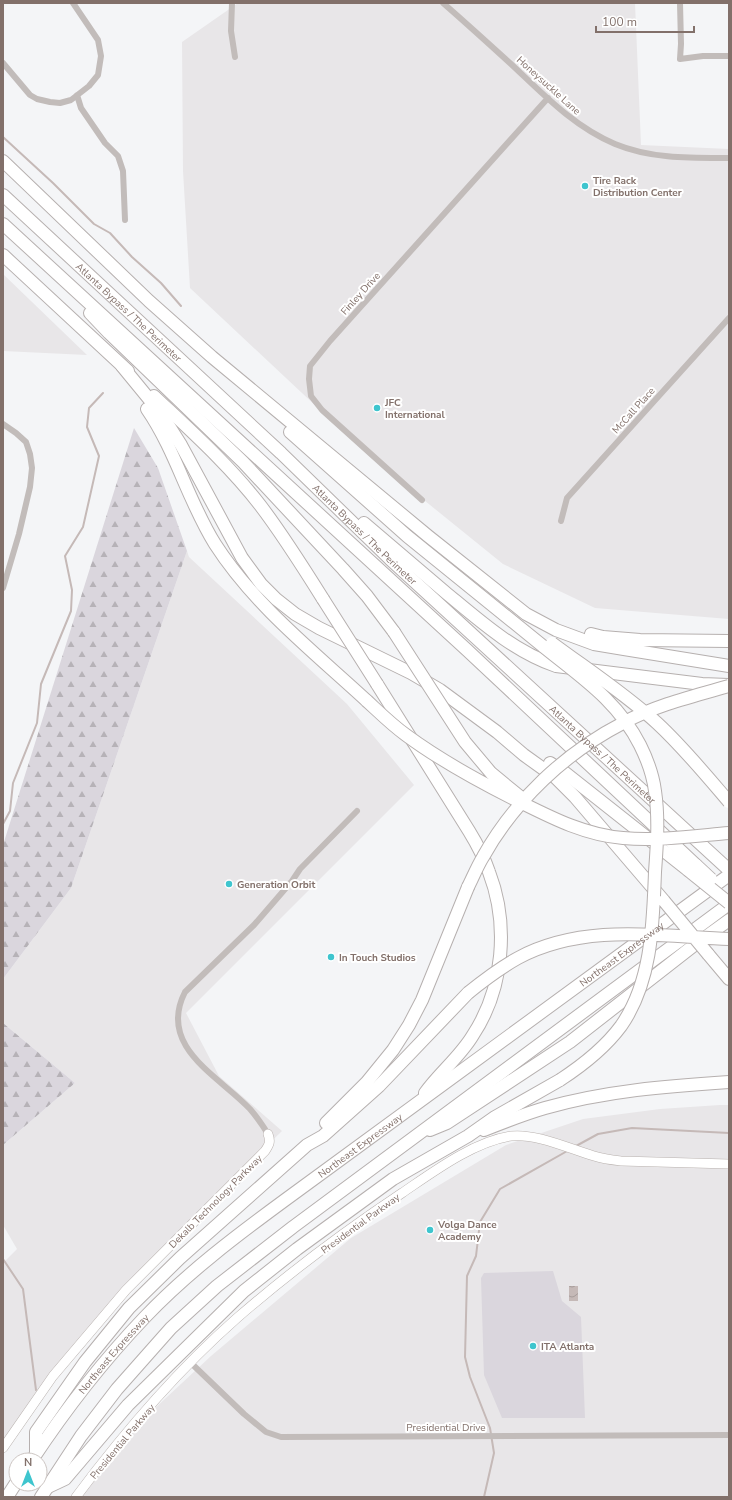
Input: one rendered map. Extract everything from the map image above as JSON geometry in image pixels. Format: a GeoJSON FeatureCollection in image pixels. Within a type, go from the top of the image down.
{"type":"FeatureCollection","features":[{"type":"Feature","properties":{"kind":"highway"},"geometry":{"type":"LineString","coordinates":[[3,162],[149,301],[212,357],[428,536],[526,614],[556,630],[594,644],[729,666]]}},
{"type":"Feature","properties":{"kind":"highway"},"geometry":{"type":"LineString","coordinates":[[3,170],[89,244]]}},
{"type":"Feature","properties":{"kind":"highway","name":"Atlanta Bypass / The Perimeter"},"geometry":{"type":"LineString","coordinates":[[3,195],[281,453],[390,559],[729,870]]}},
{"type":"Feature","properties":{"kind":"highway","name":"Atlanta Bypass / The Perimeter"},"geometry":{"type":"LineString","coordinates":[[3,224],[444,629],[692,867],[729,896]]}},
{"type":"Feature","properties":{"kind":"highway"},"geometry":{"type":"LineString","coordinates":[[3,255],[221,460],[260,504],[285,539],[480,850],[490,872],[500,919],[501,944],[497,979],[484,1015],[470,1040],[436,1078],[418,1102]]}},
{"type":"Feature","properties":{"kind":"highway"},"geometry":{"type":"LineString","coordinates":[[41,259],[109,333],[253,473],[348,574],[367,596],[394,632],[465,742],[491,773],[533,809]]}},
{"type":"Feature","properties":{"kind":"highway"},"geometry":{"type":"LineString","coordinates":[[95,341],[126,378],[157,425],[178,466],[196,508],[214,543],[228,564],[266,608],[405,734],[482,783],[553,819],[578,829],[597,834],[642,839],[729,833]]}},
{"type":"Feature","properties":{"kind":"highway"},"geometry":{"type":"LineString","coordinates":[[48,1490],[65,1479],[128,1405],[244,1292],[297,1249],[393,1179],[468,1136],[495,1117],[560,1080],[585,1063],[621,1026],[632,1006],[643,979],[649,954],[653,919],[657,813],[655,789],[649,766],[640,746],[625,721],[601,692],[548,645],[488,596],[458,576],[407,536],[280,424],[212,357]]}},
{"type":"Feature","properties":{"kind":"highway"},"geometry":{"type":"LineString","coordinates":[[122,366],[169,426],[181,445],[242,558],[261,584],[294,614],[319,628],[411,673],[440,690],[556,778],[575,797],[729,979]]}},
{"type":"Feature","properties":{"kind":"highway"},"geometry":{"type":"LineString","coordinates":[[281,453],[486,627],[520,651],[556,666],[729,686]]}},
{"type":"Feature","properties":{"kind":"highway"},"geometry":{"type":"LineString","coordinates":[[496,590],[530,611],[563,627],[603,637],[640,640],[729,641]]}},
{"type":"Feature","properties":{"kind":"highway"},"geometry":{"type":"LineString","coordinates":[[548,645],[636,705],[656,722],[676,741],[729,802]]}},
{"type":"Feature","properties":{"kind":"highway"},"geometry":{"type":"LineString","coordinates":[[307,1145],[315,1133],[367,1082],[393,1050],[409,1025],[422,1000],[468,887],[483,857],[500,830],[523,799],[553,770],[575,752],[623,722],[646,712],[729,686]]}},
{"type":"Feature","properties":{"kind":"highway"},"geometry":{"type":"LineString","coordinates":[[48,1486],[98,1412],[171,1328],[217,1286],[254,1256],[729,904],[692,867],[564,772],[497,732]]}},
{"type":"Feature","properties":{"kind":"highway","name":"Northeast Expressway"},"geometry":{"type":"LineString","coordinates":[[37,1452],[93,1377],[146,1316],[238,1235],[729,875]]}},
{"type":"Feature","properties":{"kind":"highway"},"geometry":{"type":"LineString","coordinates":[[413,1138],[447,1123],[570,1042],[686,951],[729,920]]}},
{"type":"Feature","properties":{"kind":"highway"},"geometry":{"type":"LineString","coordinates":[[34,1452],[36,1432],[85,1362],[129,1308],[180,1258],[307,1145],[323,1136],[379,1086],[468,993],[489,976],[519,958],[552,944],[585,937],[609,934],[633,934],[729,939]]}},
{"type":"Feature","properties":{"kind":"highway"},"geometry":{"type":"LineString","coordinates":[[468,1136],[545,1108],[601,1095],[664,1086],[729,1082]]}},
{"type":"Feature","properties":{"kind":"street"},"geometry":{"type":"LineString","coordinates":[[3,63],[30,95],[37,99],[60,103],[71,100],[89,86],[98,75],[101,56],[98,40],[73,3]]}},
{"type":"Feature","properties":{"kind":"street"},"geometry":{"type":"LineString","coordinates":[[232,3],[231,31],[235,57]]}},
{"type":"Feature","properties":{"kind":"street","name":"Honeysuckle Lane"},"geometry":{"type":"LineString","coordinates":[[443,3],[573,120],[601,138],[649,154],[672,157],[729,158]]}},
{"type":"Feature","properties":{"kind":"street"},"geometry":{"type":"LineString","coordinates":[[680,3],[680,59],[703,56],[729,56]]}},
{"type":"Feature","properties":{"kind":"street"},"geometry":{"type":"LineString","coordinates":[[77,95],[82,108],[104,143],[118,156],[123,171],[125,220]]}},
{"type":"Feature","properties":{"kind":"street","name":"Finley Drive"},"geometry":{"type":"LineString","coordinates":[[422,500],[322,410],[311,396],[309,380],[310,366],[330,340],[548,98]]}},
{"type":"Feature","properties":{"kind":"street","name":"McCall Place"},"geometry":{"type":"LineString","coordinates":[[561,521],[567,498],[729,318]]}},
{"type":"Feature","properties":{"kind":"street"},"geometry":{"type":"LineString","coordinates":[[3,424],[26,442],[32,468],[30,487],[19,534],[3,588]]}},
{"type":"Feature","properties":{"kind":"street","name":"Dekalb Technology Parkway"},"geometry":{"type":"LineString","coordinates":[[3,1448],[52,1376],[126,1290],[265,1151],[269,1145],[270,1140],[268,1134],[251,1110],[203,1067],[187,1048],[178,1028],[177,1013],[185,992],[254,925],[292,881],[300,869],[357,811]]}},
{"type":"Feature","properties":{"kind":"street","name":"Presidential Parkway"},"geometry":{"type":"LineString","coordinates":[[76,1497],[126,1432],[190,1362],[236,1319],[279,1283],[368,1216],[432,1173],[466,1153],[496,1139],[512,1136],[525,1136],[557,1144],[604,1159],[621,1161],[729,1164]]}},
{"type":"Feature","properties":{"kind":"street","name":"Presidential Drive"},"geometry":{"type":"LineString","coordinates":[[190,1362],[244,1414],[266,1432],[281,1437],[729,1436]]}},
{"type":"Feature","properties":{"kind":"shaded area"},"geometry":{"type":"Polygon","coordinates":[[[238,3],[635,3],[641,145],[729,149],[729,619],[595,608],[503,564],[367,454],[190,288],[183,171],[182,42],[238,3]]]}},
{"type":"Feature","properties":{"kind":"shaded area"},"geometry":{"type":"Polygon","coordinates":[[[3,274],[87,355],[3,351],[3,274]]]}},
{"type":"Feature","properties":{"kind":"shaded area"},"geometry":{"type":"Polygon","coordinates":[[[187,551],[189,557],[347,704],[414,785],[186,1013],[219,1076],[282,1131],[146,1263],[76,1348],[3,1445],[3,1263],[17,1249],[3,1225],[3,1145],[75,1083],[3,1023],[3,979],[71,888],[187,551]]]}},
{"type":"Feature","properties":{"kind":"shaded area"},"geometry":{"type":"Polygon","coordinates":[[[729,1105],[729,1497],[76,1497],[109,1451],[211,1356],[351,1238],[506,1145],[583,1119],[660,1109],[729,1105]]]}},
{"type":"Feature","properties":{"kind":"green space"},"geometry":{"type":"Polygon","coordinates":[[[134,428],[158,468],[187,551],[71,888],[3,979],[3,845],[134,428]]]}},
{"type":"Feature","properties":{"kind":"green space"},"geometry":{"type":"Polygon","coordinates":[[[3,1023],[75,1083],[3,1145],[3,1023]]]}},
{"type":"Feature","properties":{"kind":"green space","name":"ITA Atlanta"},"geometry":{"type":"Polygon","coordinates":[[[553,1271],[562,1301],[581,1317],[585,1418],[502,1418],[484,1375],[481,1278],[484,1273],[553,1271]]]}},
{"type":"Feature","properties":{"kind":"water"},"geometry":{"type":"Polygon","coordinates":[[[569,1286],[578,1286],[578,1301],[569,1301],[569,1286]]]}},
{"type":"Feature","properties":{"kind":"waterway"},"geometry":{"type":"LineString","coordinates":[[3,137],[53,183],[94,224],[110,233],[132,257],[161,283],[181,306]]}},
{"type":"Feature","properties":{"kind":"waterway"},"geometry":{"type":"LineString","coordinates":[[3,824],[10,811],[13,783],[37,723],[41,684],[71,611],[72,590],[65,556],[83,527],[99,456],[87,427],[89,408],[103,393]]}},
{"type":"Feature","properties":{"kind":"waterway"},"geometry":{"type":"LineString","coordinates":[[576,1146],[598,1134],[632,1128],[729,1133]]}},
{"type":"Feature","properties":{"kind":"waterway"},"geometry":{"type":"LineString","coordinates":[[484,1497],[494,1453],[490,1428],[470,1377],[465,1357],[467,1276],[476,1256],[480,1222],[500,1189],[569,1150]]}},
{"type":"Feature","properties":{"kind":"waterway"},"geometry":{"type":"LineString","coordinates":[[3,1259],[23,1289],[36,1390]]}},
{"type":"Feature","properties":{"kind":"place","name":"Tire Rack Distribution Center"},"geometry":{"type":"Point","coordinates":[585,186]}},
{"type":"Feature","properties":{"kind":"place","name":"JFC International"},"geometry":{"type":"Point","coordinates":[377,408]}},
{"type":"Feature","properties":{"kind":"place","name":"Generation Orbit"},"geometry":{"type":"Point","coordinates":[229,884]}},
{"type":"Feature","properties":{"kind":"place","name":"In Touch Studios"},"geometry":{"type":"Point","coordinates":[331,957]}},
{"type":"Feature","properties":{"kind":"place","name":"Volga Dance Academy"},"geometry":{"type":"Point","coordinates":[430,1230]}},
{"type":"Feature","properties":{"kind":"place","name":"ITA Atlanta"},"geometry":{"type":"Point","coordinates":[533,1346]}}]}
